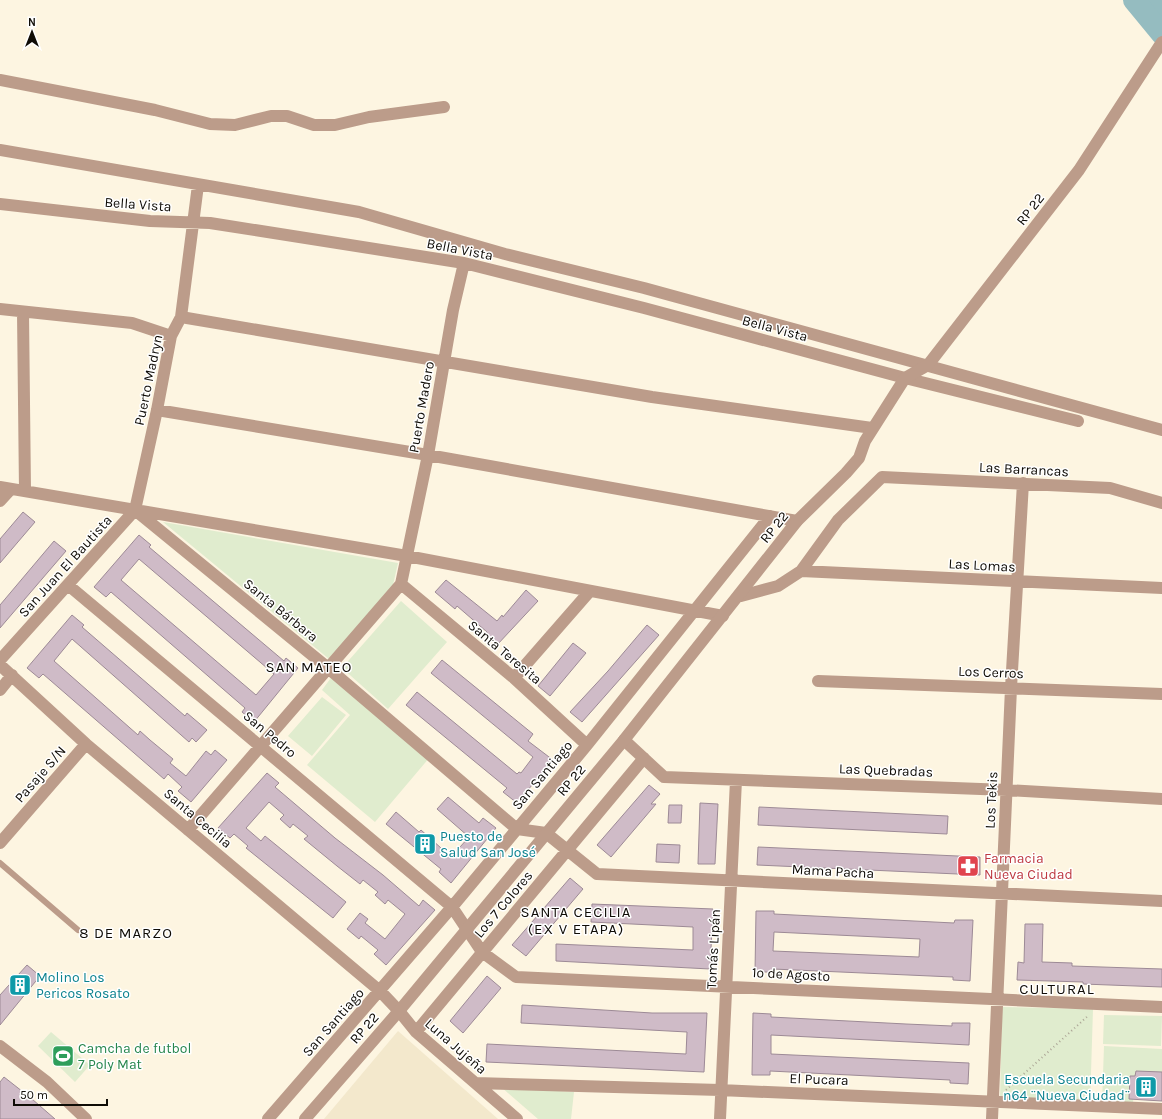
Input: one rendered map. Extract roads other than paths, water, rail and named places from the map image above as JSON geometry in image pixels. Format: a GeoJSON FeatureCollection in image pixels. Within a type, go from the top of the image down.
{"type":"FeatureCollection","features":[{"type":"Feature","properties":{"kind":"street","name":"RP 22"},"geometry":{"type":"LineString","coordinates":[[305,1119],[399,1011],[624,740],[797,521],[846,474],[859,458],[865,441],[872,428],[905,378],[928,366],[1079,170],[1162,42]]}},
{"type":"Feature","properties":{"kind":"street"},"geometry":{"type":"LineString","coordinates":[[0,80],[216,124],[235,125],[271,116],[287,116],[314,125],[334,125],[369,117],[444,107]]}},
{"type":"Feature","properties":{"kind":"street"},"geometry":{"type":"LineString","coordinates":[[0,150],[359,212],[505,254],[644,288],[1162,430]]}},
{"type":"Feature","properties":{"kind":"street","name":"Puerto Madryn"},"geometry":{"type":"LineString","coordinates":[[135,510],[157,410],[171,336],[181,317],[198,185]]}},
{"type":"Feature","properties":{"kind":"street","name":"Bella Vista"},"geometry":{"type":"LineString","coordinates":[[0,204],[150,221],[194,222],[464,263],[652,310],[905,378],[1078,421]]}},
{"type":"Feature","properties":{"kind":"street","name":"Puerto Madero"},"geometry":{"type":"LineString","coordinates":[[401,584],[428,455],[444,362],[464,263]]}},
{"type":"Feature","properties":{"kind":"street"},"geometry":{"type":"LineString","coordinates":[[0,309],[132,323],[171,336]]}},
{"type":"Feature","properties":{"kind":"street"},"geometry":{"type":"LineString","coordinates":[[23,312],[25,491]]}},
{"type":"Feature","properties":{"kind":"street"},"geometry":{"type":"LineString","coordinates":[[181,317],[652,397],[872,428]]}},
{"type":"Feature","properties":{"kind":"street"},"geometry":{"type":"LineString","coordinates":[[157,410],[428,455],[797,521]]}},
{"type":"Feature","properties":{"kind":"street","name":"Las Barrancas"},"geometry":{"type":"LineString","coordinates":[[801,571],[838,520],[882,477],[1110,488],[1162,503]]}},
{"type":"Feature","properties":{"kind":"street","name":"Los Tekis"},"geometry":{"type":"LineString","coordinates":[[992,1119],[994,1101],[1001,894],[1022,483]]}},
{"type":"Feature","properties":{"kind":"street"},"geometry":{"type":"LineString","coordinates":[[0,501],[5,488],[25,491],[407,556],[723,616]]}},
{"type":"Feature","properties":{"kind":"street","name":"San Juan El Bautista"},"geometry":{"type":"LineString","coordinates":[[0,660],[135,510]]}},
{"type":"Feature","properties":{"kind":"street","name":"Santa Bárbara"},"geometry":{"type":"LineString","coordinates":[[135,510],[328,668],[517,829]]}},
{"type":"Feature","properties":{"kind":"street","name":"San Santiago"},"geometry":{"type":"LineString","coordinates":[[268,1119],[452,907],[587,745],[770,516]]}},
{"type":"Feature","properties":{"kind":"street"},"geometry":{"type":"LineString","coordinates":[[741,596],[778,586],[801,571]]}},
{"type":"Feature","properties":{"kind":"street","name":"Las Lomas"},"geometry":{"type":"LineString","coordinates":[[801,571],[1162,588]]}},
{"type":"Feature","properties":{"kind":"street","name":"San Pedro"},"geometry":{"type":"LineString","coordinates":[[68,584],[452,907]]}},
{"type":"Feature","properties":{"kind":"street"},"geometry":{"type":"LineString","coordinates":[[188,830],[401,584]]}},
{"type":"Feature","properties":{"kind":"street","name":"Santa Teresita"},"geometry":{"type":"LineString","coordinates":[[401,584],[514,678],[587,745]]}},
{"type":"Feature","properties":{"kind":"street"},"geometry":{"type":"LineString","coordinates":[[514,678],[590,591]]}},
{"type":"Feature","properties":{"kind":"street","name":"Santa Cecilia"},"geometry":{"type":"LineString","coordinates":[[0,665],[86,744],[380,991]]}},
{"type":"Feature","properties":{"kind":"street"},"geometry":{"type":"LineString","coordinates":[[0,690],[12,675]]}},
{"type":"Feature","properties":{"kind":"street","name":"Los Cerros"},"geometry":{"type":"LineString","coordinates":[[818,681],[1162,694]]}},
{"type":"Feature","properties":{"kind":"street","name":"Las Quebradas"},"geometry":{"type":"LineString","coordinates":[[624,740],[664,777],[1006,790],[1162,799]]}},
{"type":"Feature","properties":{"kind":"street","name":"Pasaje S/N"},"geometry":{"type":"LineString","coordinates":[[0,843],[86,744]]}},
{"type":"Feature","properties":{"kind":"street","name":"Los 7 Colores"},"geometry":{"type":"LineString","coordinates":[[416,1032],[644,758]]}},
{"type":"Feature","properties":{"kind":"street","name":"Tomás Lipán"},"geometry":{"type":"LineString","coordinates":[[720,1119],[720,1090],[736,780]]}},
{"type":"Feature","properties":{"kind":"street","name":"Mama Pacha"},"geometry":{"type":"LineString","coordinates":[[517,829],[546,833],[598,874],[1162,901]]}},
{"type":"Feature","properties":{"kind":"street","name":"1º de Agosto"},"geometry":{"type":"LineString","coordinates":[[452,907],[482,952],[516,977],[997,998],[1162,1007]]}},
{"type":"Feature","properties":{"kind":"street","name":"Luna Jujeña"},"geometry":{"type":"LineString","coordinates":[[380,991],[416,1032],[518,1119]]}},
{"type":"Feature","properties":{"kind":"street"},"geometry":{"type":"LineString","coordinates":[[0,1046],[47,1082],[86,1119]]}},
{"type":"Feature","properties":{"kind":"street","name":"El Pucara"},"geometry":{"type":"LineString","coordinates":[[475,1083],[720,1090],[1162,1109]]}},
{"type":"Feature","properties":{"kind":"lane"},"geometry":{"type":"LineString","coordinates":[[0,863],[78,930]]}},
{"type":"Feature","properties":{"kind":"water"},"geometry":{"type":"Polygon","coordinates":[[[1134,0],[1162,0],[1162,34],[1134,0]]]}},
{"type":"Feature","properties":{"kind":"waterway"},"geometry":{"type":"LineString","coordinates":[[1134,0],[1162,34]]}},
{"type":"Feature","properties":{"kind":"place","name":"Puesto de Salud San José"},"geometry":{"type":"Point","coordinates":[425,844]}},
{"type":"Feature","properties":{"kind":"place","name":"Farmacia Nueva Ciudad"},"geometry":{"type":"Point","coordinates":[968,866]}},
{"type":"Feature","properties":{"kind":"place","name":"Molino Los Pericos Rosato"},"geometry":{"type":"Point","coordinates":[20,985]}},
{"type":"Feature","properties":{"kind":"place","name":"Camcha de futbol 7 Poly Mat"},"geometry":{"type":"Point","coordinates":[63,1056]}},
{"type":"Feature","properties":{"kind":"place","name":"Escuela Secundaria n64 ¨Nueva Ciudad¨"},"geometry":{"type":"Point","coordinates":[1146,1087]}},
{"type":"Feature","properties":{"kind":"district","name":"SAN MATEO"},"geometry":{"type":"Point","coordinates":[309,667]}},
{"type":"Feature","properties":{"kind":"district","name":"SANTA CECILIA (EX V ETAPA)"},"geometry":{"type":"Point","coordinates":[576,920]}},
{"type":"Feature","properties":{"kind":"district","name":"8 DE MARZO"},"geometry":{"type":"Point","coordinates":[126,933]}},
{"type":"Feature","properties":{"kind":"district","name":"CULTURAL"},"geometry":{"type":"Point","coordinates":[1057,989]}}]}
